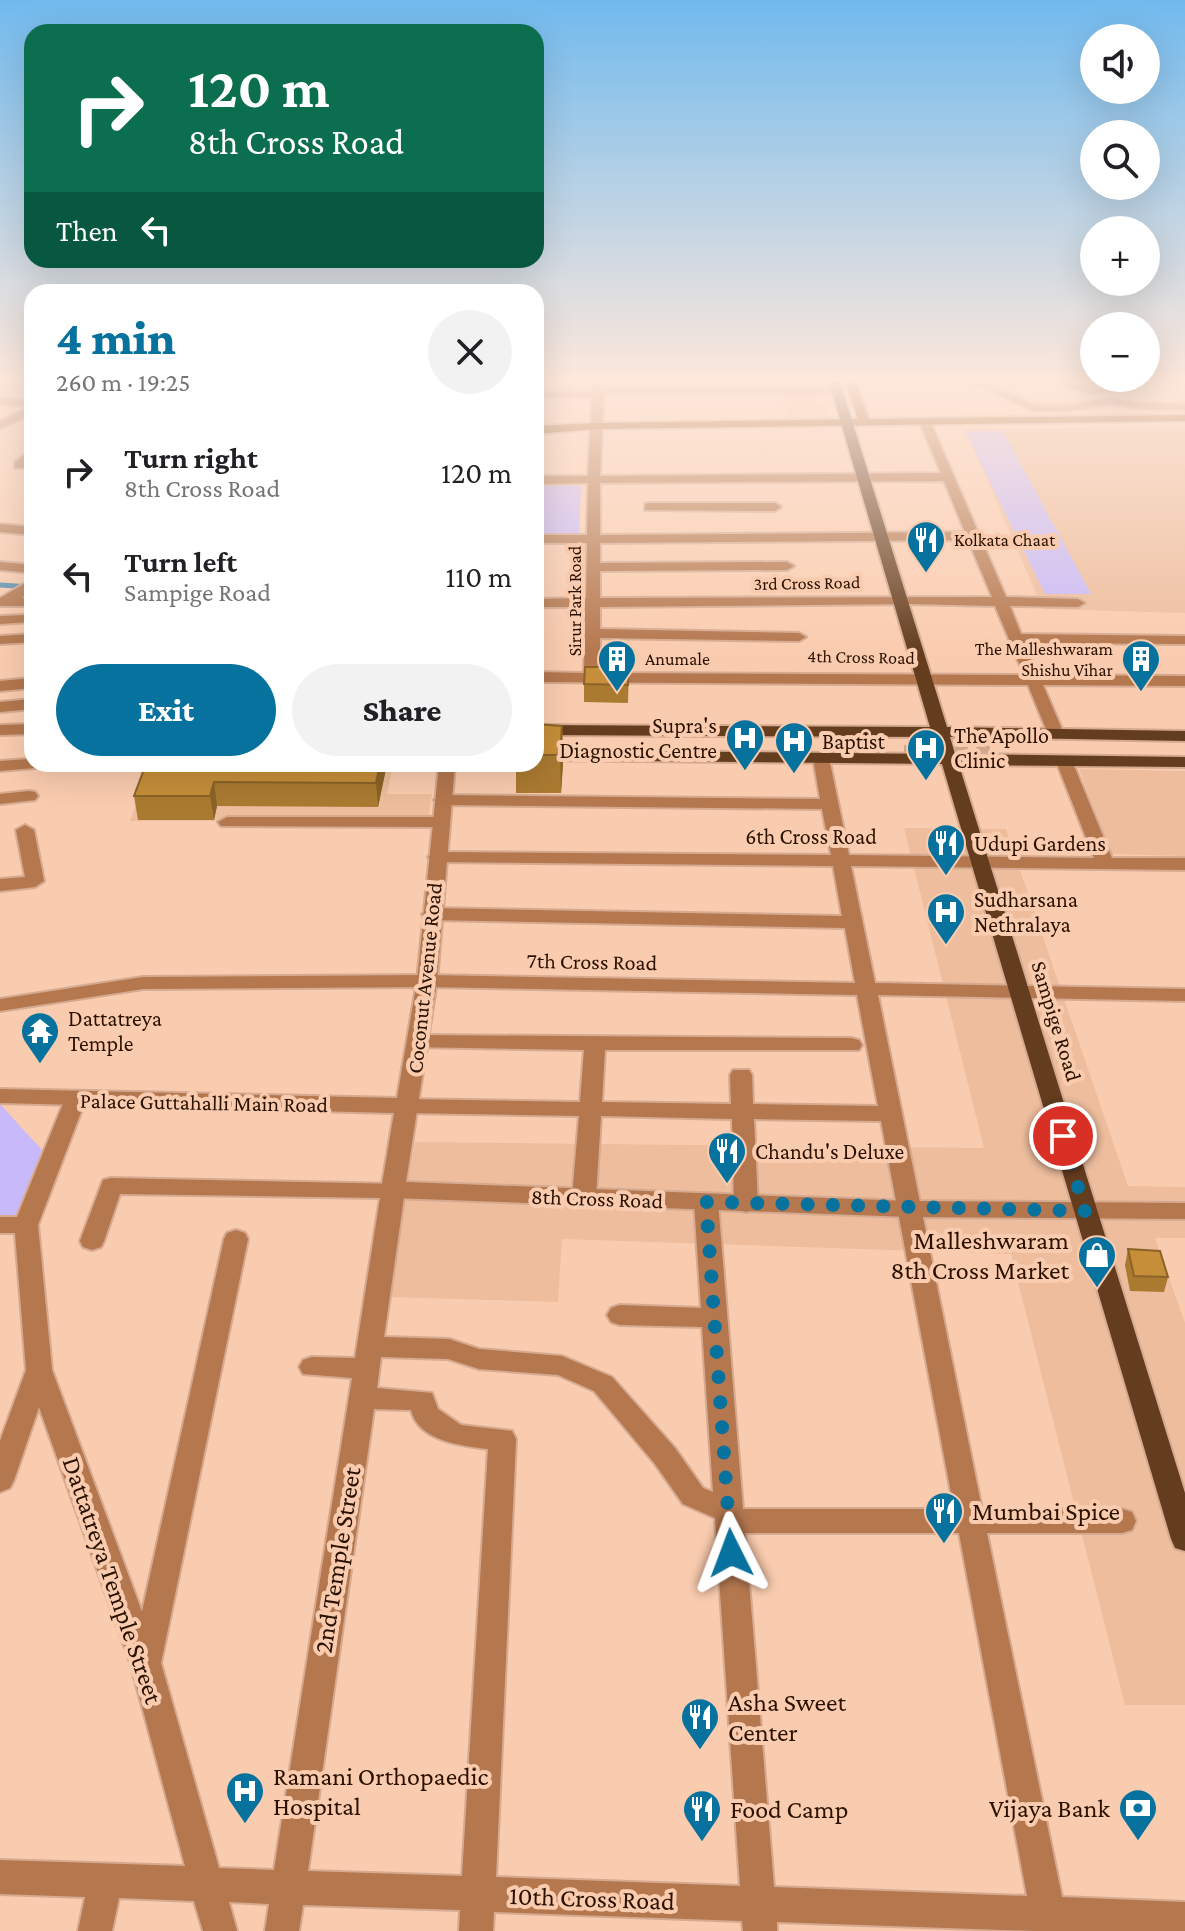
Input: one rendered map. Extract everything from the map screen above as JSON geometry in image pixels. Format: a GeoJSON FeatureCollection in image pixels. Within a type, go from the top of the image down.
{"type":"FeatureCollection","features":[{"type":"Feature","properties":{"kind":"main road","name":"Sampige Road"},"geometry":{"type":"LineString","coordinates":[[861,472],[1185,1539]]}},
{"type":"Feature","properties":{"kind":"main road"},"geometry":{"type":"LineString","coordinates":[[544,730],[940,731],[1185,736]]}},
{"type":"Feature","properties":{"kind":"main road"},"geometry":{"type":"LineString","coordinates":[[544,737],[903,747],[544,748]]}},
{"type":"Feature","properties":{"kind":"main road"},"geometry":{"type":"LineString","coordinates":[[1185,744],[988,748],[1185,756]]}},
{"type":"Feature","properties":{"kind":"main road"},"geometry":{"type":"LineString","coordinates":[[544,755],[1185,762]]}},
{"type":"Feature","properties":{"kind":"street","name":"Sirur Park Road"},"geometry":{"type":"LineString","coordinates":[[592,677],[594,472]]}},
{"type":"Feature","properties":{"kind":"street"},"geometry":{"type":"LineString","coordinates":[[946,472],[1056,734]]}},
{"type":"Feature","properties":{"kind":"street"},"geometry":{"type":"LineString","coordinates":[[544,480],[948,477]]}},
{"type":"Feature","properties":{"kind":"street"},"geometry":{"type":"LineString","coordinates":[[650,507],[775,507]]}},
{"type":"Feature","properties":{"kind":"street"},"geometry":{"type":"LineString","coordinates":[[0,528],[24,530]]}},
{"type":"Feature","properties":{"kind":"street"},"geometry":{"type":"LineString","coordinates":[[544,539],[973,536]]}},
{"type":"Feature","properties":{"kind":"street"},"geometry":{"type":"LineString","coordinates":[[0,566],[24,582]]}},
{"type":"Feature","properties":{"kind":"street"},"geometry":{"type":"LineString","coordinates":[[593,567],[787,566]]}},
{"type":"Feature","properties":{"kind":"street"},"geometry":{"type":"LineString","coordinates":[[4,602],[24,590]]}},
{"type":"Feature","properties":{"kind":"street","name":"3rd Cross Road"},"geometry":{"type":"LineString","coordinates":[[544,603],[1078,603]]}},
{"type":"Feature","properties":{"kind":"street"},"geometry":{"type":"LineString","coordinates":[[0,620],[24,619]]}},
{"type":"Feature","properties":{"kind":"street"},"geometry":{"type":"LineString","coordinates":[[593,633],[799,637]]}},
{"type":"Feature","properties":{"kind":"street"},"geometry":{"type":"LineString","coordinates":[[0,640],[24,638]]}},
{"type":"Feature","properties":{"kind":"street"},"geometry":{"type":"LineString","coordinates":[[1016,638],[1185,640]]}},
{"type":"Feature","properties":{"kind":"street","name":"4th Cross Road"},"geometry":{"type":"LineString","coordinates":[[544,677],[1185,681]]}},
{"type":"Feature","properties":{"kind":"street"},"geometry":{"type":"LineString","coordinates":[[0,686],[24,684]]}},
{"type":"Feature","properties":{"kind":"street"},"geometry":{"type":"LineString","coordinates":[[0,707],[24,705]]}},
{"type":"Feature","properties":{"kind":"street"},"geometry":{"type":"LineString","coordinates":[[0,730],[24,729]]}},
{"type":"Feature","properties":{"kind":"street"},"geometry":{"type":"LineString","coordinates":[[821,758],[1050,1922]]}},
{"type":"Feature","properties":{"kind":"street"},"geometry":{"type":"LineString","coordinates":[[1064,761],[1105,863]]}},
{"type":"Feature","properties":{"kind":"street"},"geometry":{"type":"LineString","coordinates":[[0,766],[24,764]]}},
{"type":"Feature","properties":{"kind":"street","name":"Coconut Avenue Road"},"geometry":{"type":"LineString","coordinates":[[393,1190],[427,981],[446,772]]}},
{"type":"Feature","properties":{"kind":"street"},"geometry":{"type":"LineString","coordinates":[[0,799],[29,796]]}},
{"type":"Feature","properties":{"kind":"street"},"geometry":{"type":"LineString","coordinates":[[443,800],[830,804]]}},
{"type":"Feature","properties":{"kind":"street"},"geometry":{"type":"LineString","coordinates":[[227,822],[441,822]]}},
{"type":"Feature","properties":{"kind":"street"},"geometry":{"type":"LineString","coordinates":[[0,885],[35,881],[25,830]]}},
{"type":"Feature","properties":{"kind":"street","name":"6th Cross Road"},"geometry":{"type":"LineString","coordinates":[[437,857],[1185,864]]}},
{"type":"Feature","properties":{"kind":"street"},"geometry":{"type":"LineString","coordinates":[[432,914],[853,922]]}},
{"type":"Feature","properties":{"kind":"street","name":"7th Cross Road"},"geometry":{"type":"LineString","coordinates":[[0,1005],[143,983],[427,981],[1185,995]]}},
{"type":"Feature","properties":{"kind":"street"},"geometry":{"type":"LineString","coordinates":[[418,1042],[851,1045]]}},
{"type":"Feature","properties":{"kind":"street"},"geometry":{"type":"LineString","coordinates":[[584,1198],[595,1045]]}},
{"type":"Feature","properties":{"kind":"street"},"geometry":{"type":"LineString","coordinates":[[741,1075],[746,1204]]}},
{"type":"Feature","properties":{"kind":"street","name":"Palace Guttahalli Main Road"},"geometry":{"type":"LineString","coordinates":[[0,1096],[891,1114]]}},
{"type":"Feature","properties":{"kind":"street"},"geometry":{"type":"LineString","coordinates":[[13,1225],[75,1099]]}},
{"type":"Feature","properties":{"kind":"street","name":"8th Cross Road"},"geometry":{"type":"LineString","coordinates":[[92,1241],[111,1186],[393,1190],[909,1209],[1185,1211]]}},
{"type":"Feature","properties":{"kind":"street","name":"2nd Temple Street"},"geometry":{"type":"LineString","coordinates":[[282,1931],[393,1190]]}},
{"type":"Feature","properties":{"kind":"street"},"geometry":{"type":"LineString","coordinates":[[706,1202],[712,1318],[759,1917]]}},
{"type":"Feature","properties":{"kind":"street","name":"Dattatreya Temple Street"},"geometry":{"type":"LineString","coordinates":[[13,1225],[39,1370],[145,1662],[220,1931]]}},
{"type":"Feature","properties":{"kind":"street"},"geometry":{"type":"LineString","coordinates":[[145,1662],[236,1239]]}},
{"type":"Feature","properties":{"kind":"street"},"geometry":{"type":"LineString","coordinates":[[620,1315],[712,1318]]}},
{"type":"Feature","properties":{"kind":"street"},"geometry":{"type":"LineString","coordinates":[[312,1367],[449,1349],[479,1359],[562,1366],[603,1384],[665,1456],[693,1496],[728,1516],[1122,1521]]}},
{"type":"Feature","properties":{"kind":"street"},"geometry":{"type":"LineString","coordinates":[[0,1480],[39,1370]]}},
{"type":"Feature","properties":{"kind":"street"},"geometry":{"type":"LineString","coordinates":[[361,1398],[423,1400],[425,1415],[456,1435],[502,1439],[476,1931]]}},
{"type":"Feature","properties":{"kind":"street","name":"10th Cross Road"},"geometry":{"type":"LineString","coordinates":[[0,1877],[479,1894],[759,1917],[1050,1922],[1185,1919]]}},
{"type":"Feature","properties":{"kind":"street"},"geometry":{"type":"LineString","coordinates":[[95,1931],[106,1880]]}},
{"type":"Feature","properties":{"kind":"shaded area"},"geometry":{"type":"Polygon","coordinates":[[[984,472],[1185,472],[1185,613],[1043,609],[984,472]]]}},
{"type":"Feature","properties":{"kind":"shaded area"},"geometry":{"type":"Polygon","coordinates":[[[985,472],[1025,472],[1091,594],[1045,594],[985,472]]]}},
{"type":"Feature","properties":{"kind":"shaded area"},"geometry":{"type":"Polygon","coordinates":[[[544,485],[581,486],[579,535],[544,535],[544,485]]]}},
{"type":"Feature","properties":{"kind":"shaded area"},"geometry":{"type":"Polygon","coordinates":[[[1079,769],[1185,771],[1185,856],[1111,854],[1079,769]]]}},
{"type":"Feature","properties":{"kind":"shaded area"},"geometry":{"type":"Polygon","coordinates":[[[148,772],[391,772],[387,794],[432,794],[428,821],[130,821],[148,772]]]}},
{"type":"Feature","properties":{"kind":"shaded area","name":"Malleshwaram 8th Cross Market"},"geometry":{"type":"Polygon","coordinates":[[[904,828],[1006,829],[1128,1186],[1185,1187],[1185,1238],[1155,1238],[1185,1323],[1185,1705],[1125,1705],[1011,1254],[562,1239],[558,1302],[388,1297],[415,1142],[984,1148],[904,828]]]}},
{"type":"Feature","properties":{"kind":"shaded area"},"geometry":{"type":"Polygon","coordinates":[[[0,1104],[42,1150],[16,1215],[0,1215],[0,1104]]]}},
{"type":"Feature","properties":{"kind":"building"},"geometry":{"type":"Polygon","coordinates":[[[585,667],[629,667],[628,685],[584,684],[585,667]]]}},
{"type":"Feature","properties":{"kind":"building"},"geometry":{"type":"Polygon","coordinates":[[[544,725],[562,726],[560,755],[544,755],[544,725]]]}},
{"type":"Feature","properties":{"kind":"building"},"geometry":{"type":"Polygon","coordinates":[[[143,772],[378,772],[376,783],[214,782],[210,796],[134,796],[143,772]]]}},
{"type":"Feature","properties":{"kind":"building"},"geometry":{"type":"Polygon","coordinates":[[[1128,1249],[1160,1251],[1168,1277],[1134,1276],[1128,1249]]]}},
{"type":"Feature","properties":{"kind":"waterway"},"geometry":{"type":"LineString","coordinates":[[0,585],[24,586]]}},
{"type":"Feature","properties":{"kind":"tunnel"},"geometry":{"type":"LineString","coordinates":[[904,753],[990,753]]}},
{"type":"Feature","properties":{"kind":"place","name":"Kolkata Chaat"},"geometry":{"type":"Point","coordinates":[926,574]}},
{"type":"Feature","properties":{"kind":"place","name":"Anumale"},"geometry":{"type":"Point","coordinates":[617,693]}},
{"type":"Feature","properties":{"kind":"place","name":"The Malleshwaram Shishu Vihar"},"geometry":{"type":"Point","coordinates":[1141,693]}},
{"type":"Feature","properties":{"kind":"place","name":"Supra's Diagnostic Centre"},"geometry":{"type":"Point","coordinates":[745,772]}},
{"type":"Feature","properties":{"kind":"place","name":"Baptist"},"geometry":{"type":"Point","coordinates":[794,775]}},
{"type":"Feature","properties":{"kind":"place","name":"The Apollo Clinic"},"geometry":{"type":"Point","coordinates":[926,782]}},
{"type":"Feature","properties":{"kind":"place","name":"Udupi Gardens"},"geometry":{"type":"Point","coordinates":[946,877]}},
{"type":"Feature","properties":{"kind":"place","name":"Sudharsana Nethralaya"},"geometry":{"type":"Point","coordinates":[946,946]}},
{"type":"Feature","properties":{"kind":"place","name":"Dattatreya Temple"},"geometry":{"type":"Point","coordinates":[40,1065]}},
{"type":"Feature","properties":{"kind":"place","name":"Chandu's Deluxe"},"geometry":{"type":"Point","coordinates":[727,1185]}},
{"type":"Feature","properties":{"kind":"place","name":"Malleshwaram 8th Cross Market"},"geometry":{"type":"Point","coordinates":[1097,1289]}},
{"type":"Feature","properties":{"kind":"place","name":"Mumbai Spice"},"geometry":{"type":"Point","coordinates":[944,1545]}},
{"type":"Feature","properties":{"kind":"place","name":"Asha Sweet Center"},"geometry":{"type":"Point","coordinates":[700,1751]}},
{"type":"Feature","properties":{"kind":"place","name":"Ramani Orthopaedic Hospital"},"geometry":{"type":"Point","coordinates":[245,1825]}},
{"type":"Feature","properties":{"kind":"place","name":"Vijaya Bank"},"geometry":{"type":"Point","coordinates":[1138,1842]}},
{"type":"Feature","properties":{"kind":"place","name":"Food Camp"},"geometry":{"type":"Point","coordinates":[702,1843]}},
{"type":"Feature","properties":{"kind":"route"},"geometry":{"type":"LineString","coordinates":[[731,1553],[706,1202],[1085,1211],[1063,1136]]}}]}
